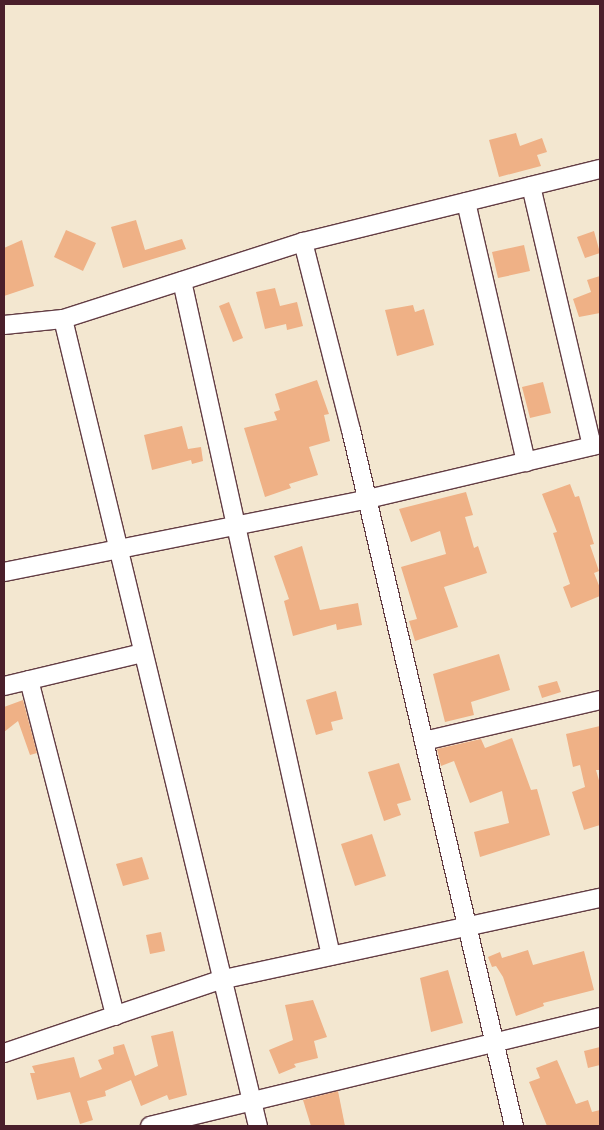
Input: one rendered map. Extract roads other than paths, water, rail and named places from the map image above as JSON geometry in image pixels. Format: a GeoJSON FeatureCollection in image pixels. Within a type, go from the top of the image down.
{"type":"FeatureCollection","features":[{"type":"Feature","properties":{"kind":"street"},"geometry":{"type":"LineString","coordinates":[[4,325],[63,319],[303,242],[600,169]]}},
{"type":"Feature","properties":{"kind":"street"},"geometry":{"type":"LineString","coordinates":[[4,572],[368,499],[596,445],[531,186]]}},
{"type":"Feature","properties":{"kind":"street"},"geometry":{"type":"LineString","coordinates":[[466,202],[526,462]]}},
{"type":"Feature","properties":{"kind":"street"},"geometry":{"type":"LineString","coordinates":[[303,242],[368,499],[514,1126]]}},
{"type":"Feature","properties":{"kind":"street"},"geometry":{"type":"LineString","coordinates":[[182,281],[331,956]]}},
{"type":"Feature","properties":{"kind":"street"},"geometry":{"type":"LineString","coordinates":[[63,319],[220,980],[258,1126]]}},
{"type":"Feature","properties":{"kind":"street"},"geometry":{"type":"LineString","coordinates":[[4,686],[142,653]]}},
{"type":"Feature","properties":{"kind":"street"},"geometry":{"type":"LineString","coordinates":[[29,680],[115,1016]]}},
{"type":"Feature","properties":{"kind":"street"},"geometry":{"type":"LineString","coordinates":[[424,741],[600,700]]}},
{"type":"Feature","properties":{"kind":"street"},"geometry":{"type":"LineString","coordinates":[[4,1053],[220,980],[600,898]]}},
{"type":"Feature","properties":{"kind":"street"},"geometry":{"type":"LineString","coordinates":[[150,1126],[600,1017]]}}]}
